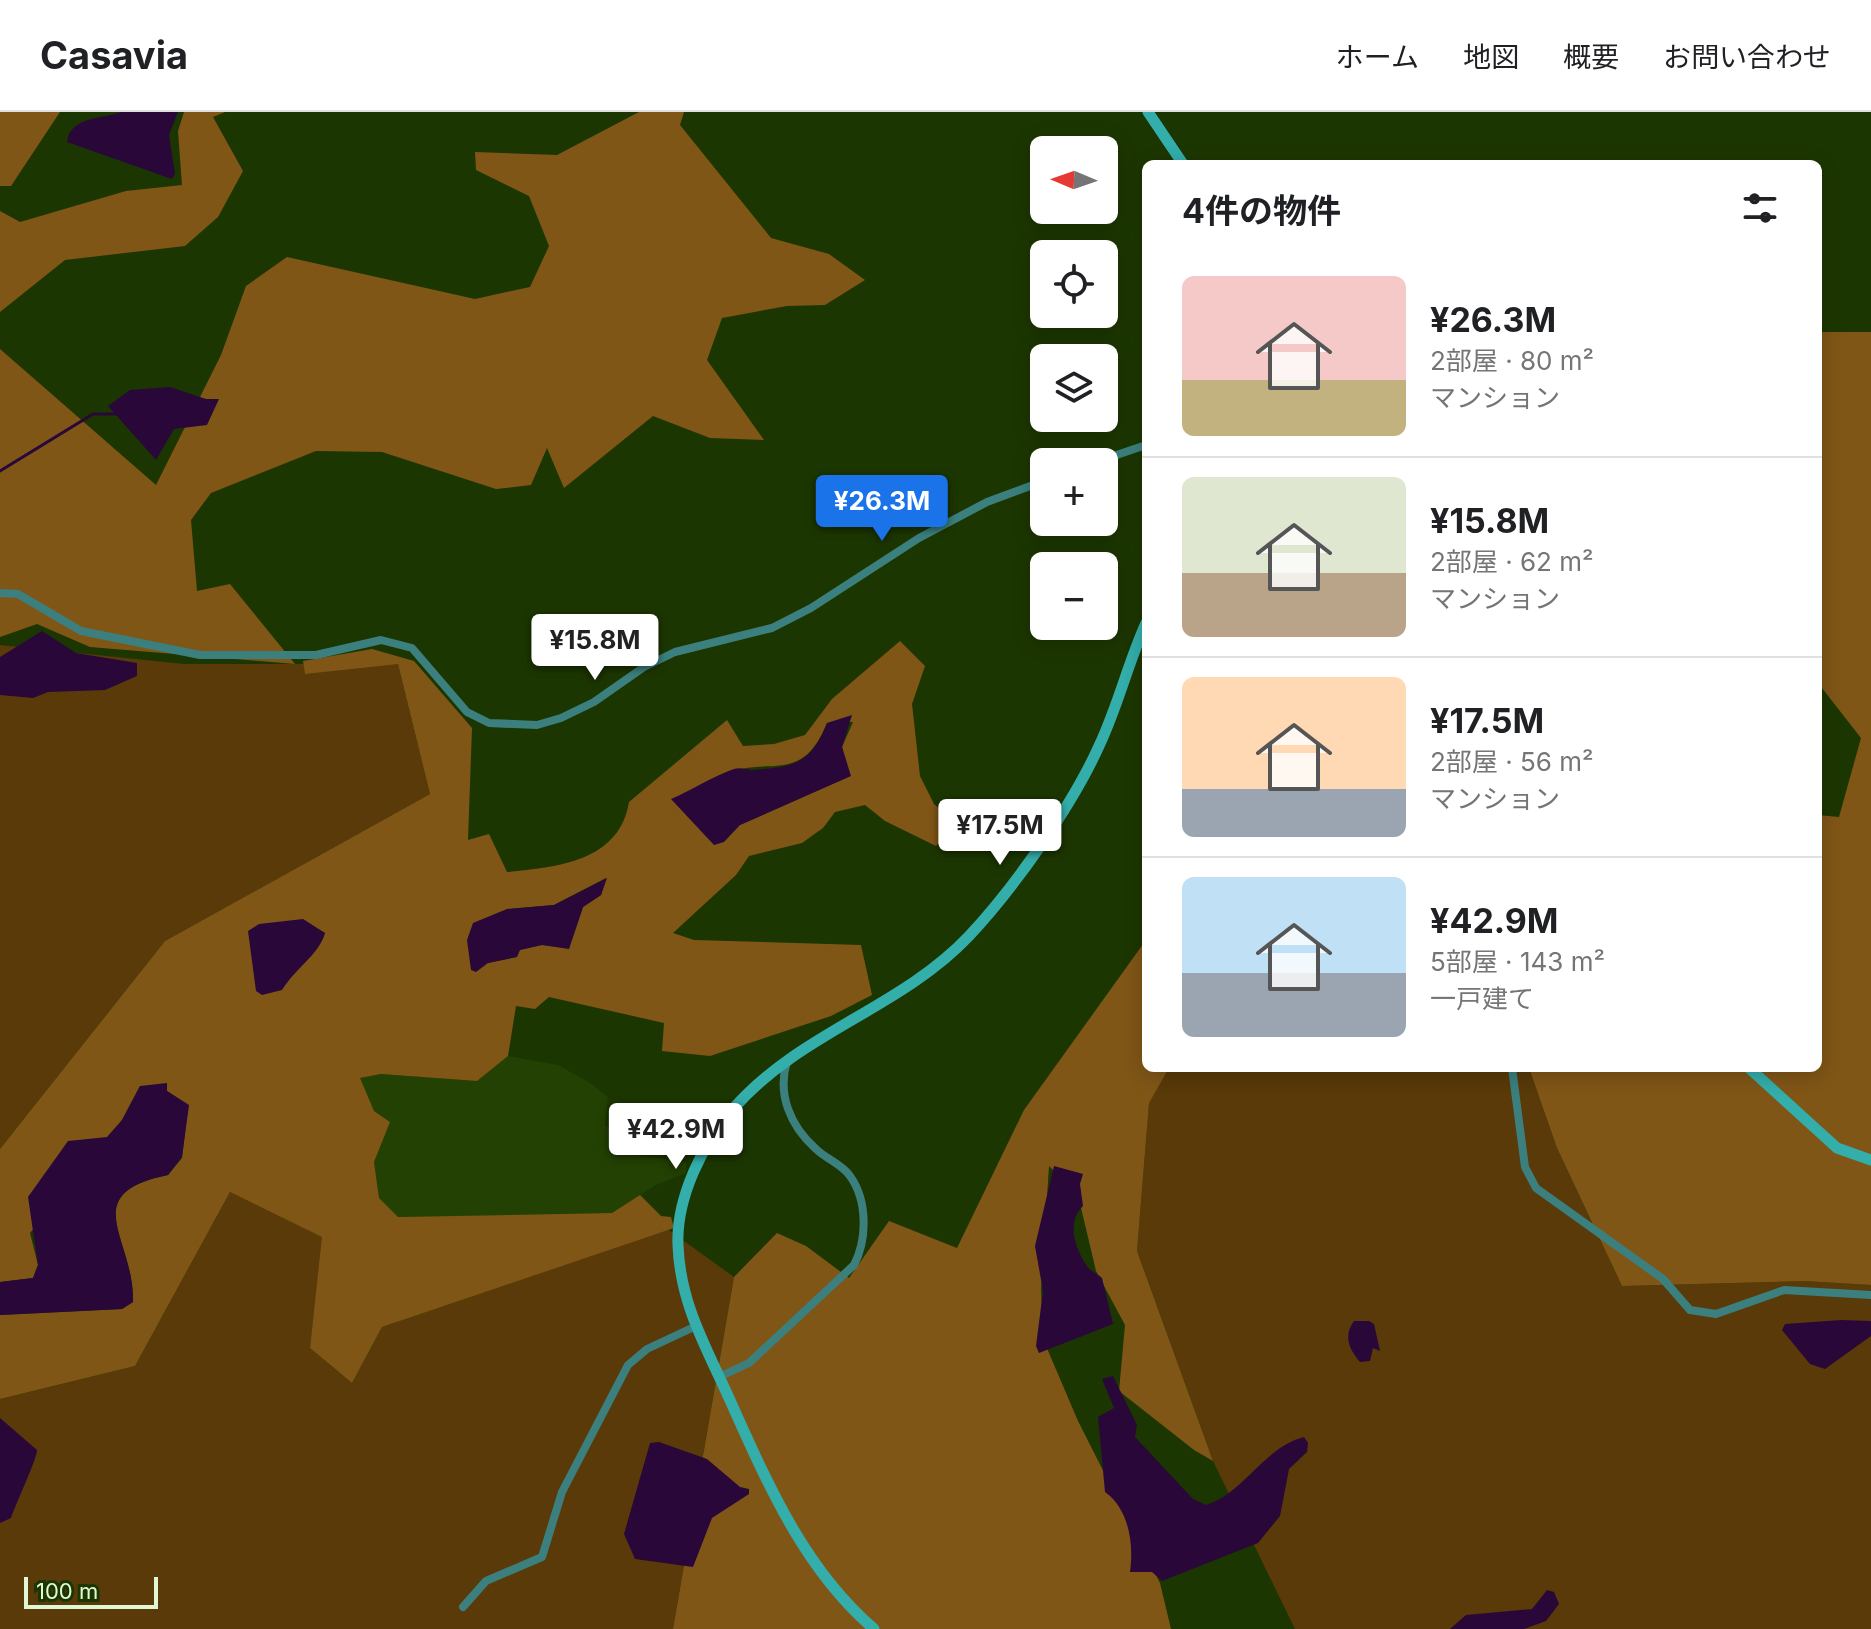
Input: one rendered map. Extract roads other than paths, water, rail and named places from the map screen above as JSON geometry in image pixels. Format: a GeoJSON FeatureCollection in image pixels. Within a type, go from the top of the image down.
{"type":"FeatureCollection","features":[{"type":"Feature","properties":{"kind":"street"},"geometry":{"type":"LineString","coordinates":[[1148,112],[1180,160]]}},
{"type":"Feature","properties":{"kind":"street"},"geometry":{"type":"LineString","coordinates":[[1118,455],[1142,446]]}},
{"type":"Feature","properties":{"kind":"street"},"geometry":{"type":"LineString","coordinates":[[0,593],[18,594],[81,631],[200,655],[316,655],[381,640],[412,648],[467,712],[489,723],[537,725],[561,718],[594,702],[644,667],[675,652],[772,628],[987,502],[1030,486]]}},
{"type":"Feature","properties":{"kind":"street"},"geometry":{"type":"LineString","coordinates":[[874,1629],[830,1581],[784,1519],[694,1327],[681,1282],[678,1242],[681,1212],[694,1171],[714,1134],[733,1109],[788,1056],[921,980],[969,935],[1077,792],[1101,742],[1142,634]]}},
{"type":"Feature","properties":{"kind":"street"},"geometry":{"type":"LineString","coordinates":[[719,1377],[749,1363],[854,1265],[862,1250],[862,1207],[850,1176],[804,1137],[785,1102],[780,1082],[788,1056]]}},
{"type":"Feature","properties":{"kind":"street"},"geometry":{"type":"LineString","coordinates":[[1513,1072],[1525,1167],[1536,1188],[1663,1279],[1690,1310],[1716,1314],[1784,1290],[1871,1295]]}},
{"type":"Feature","properties":{"kind":"street"},"geometry":{"type":"LineString","coordinates":[[1753,1072],[1837,1148],[1871,1160]]}},
{"type":"Feature","properties":{"kind":"street"},"geometry":{"type":"LineString","coordinates":[[463,1607],[486,1581],[542,1557],[562,1492],[599,1415],[628,1365],[647,1349],[694,1327]]}},
{"type":"Feature","properties":{"kind":"waterway"},"geometry":{"type":"LineString","coordinates":[[0,471],[93,414],[119,414]]}}]}
